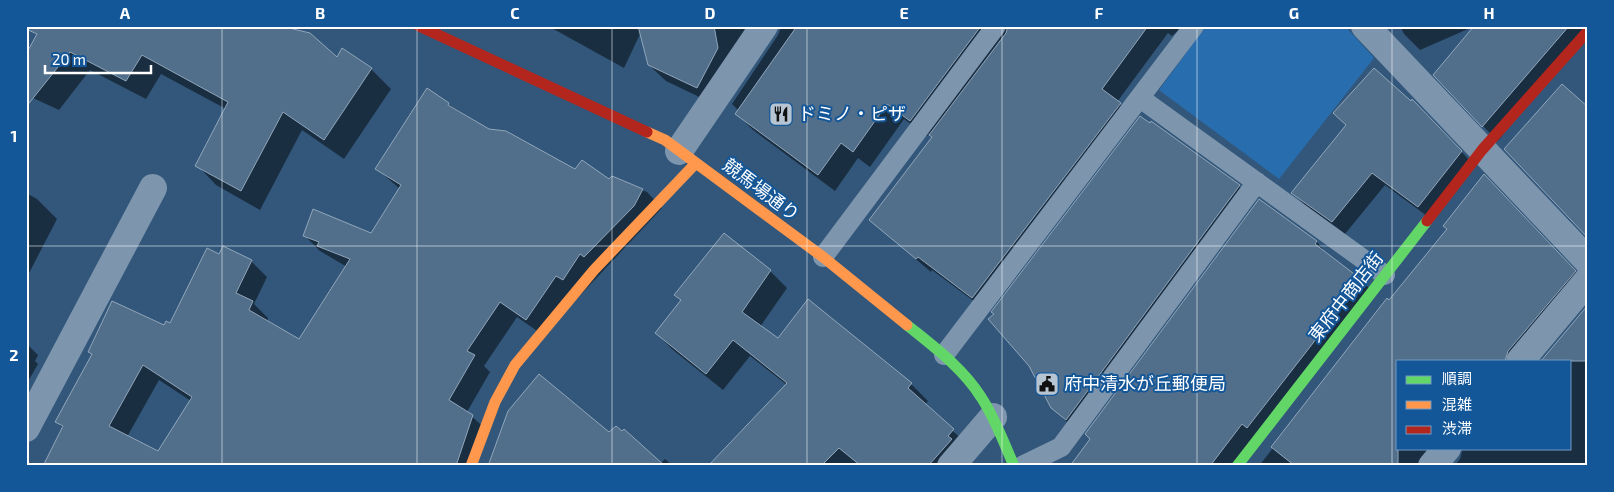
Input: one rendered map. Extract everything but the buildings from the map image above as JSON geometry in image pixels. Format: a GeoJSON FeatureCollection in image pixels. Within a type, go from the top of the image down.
{"type":"FeatureCollection","features":[{"type":"Feature","properties":{"kind":"street","name":"競馬場通り"},"geometry":{"type":"LineString","coordinates":[[419,26],[665,140],[823,258],[944,355],[974,388],[993,418],[1014,466]]}},
{"type":"Feature","properties":{"kind":"street"},"geometry":{"type":"LineString","coordinates":[[471,466],[495,402],[515,365],[687,157],[764,26]]}},
{"type":"Feature","properties":{"kind":"street"},"geometry":{"type":"LineString","coordinates":[[1365,26],[1588,261]]}},
{"type":"Feature","properties":{"kind":"street","name":"東府中商店街"},"geometry":{"type":"LineString","coordinates":[[1237,466],[1482,150],[1588,31]]}},
{"type":"Feature","properties":{"kind":"street"},"geometry":{"type":"LineString","coordinates":[[26,428],[153,188]]}},
{"type":"Feature","properties":{"kind":"street"},"geometry":{"type":"LineString","coordinates":[[1521,360],[1588,280]]}},
{"type":"Feature","properties":{"kind":"street"},"geometry":{"type":"LineString","coordinates":[[951,466],[993,418]]}},
{"type":"Feature","properties":{"kind":"street"},"geometry":{"type":"LineString","coordinates":[[1432,466],[1445,450]]}},
{"type":"Feature","properties":{"kind":"lane"},"geometry":{"type":"LineString","coordinates":[[823,258],[996,26]]}},
{"type":"Feature","properties":{"kind":"lane"},"geometry":{"type":"LineString","coordinates":[[944,355],[1194,26]]}},
{"type":"Feature","properties":{"kind":"lane"},"geometry":{"type":"LineString","coordinates":[[1140,98],[1385,275]]}},
{"type":"Feature","properties":{"kind":"lane"},"geometry":{"type":"LineString","coordinates":[[1022,466],[1061,447],[1257,182]]}},
{"type":"Feature","properties":{"kind":"shaded area"},"geometry":{"type":"Polygon","coordinates":[[[1206,26],[1345,26],[1374,58],[1279,179],[1159,90],[1206,26]]]}},
{"type":"Feature","properties":{"kind":"traffic: fast"},"geometry":{"type":"LineString","coordinates":[[1237,466],[1427,221]]}},
{"type":"Feature","properties":{"kind":"traffic: fast"},"geometry":{"type":"LineString","coordinates":[[907,325],[947,358],[974,386],[991,413],[1014,466]]}},
{"type":"Feature","properties":{"kind":"traffic: slow"},"geometry":{"type":"LineString","coordinates":[[647,132],[665,140],[823,257],[907,325]]}},
{"type":"Feature","properties":{"kind":"traffic: slow"},"geometry":{"type":"LineString","coordinates":[[471,466],[495,402],[515,365],[594,270],[696,163]]}},
{"type":"Feature","properties":{"kind":"traffic: jam"},"geometry":{"type":"LineString","coordinates":[[419,26],[647,132]]}},
{"type":"Feature","properties":{"kind":"traffic: jam"},"geometry":{"type":"LineString","coordinates":[[1427,221],[1482,150],[1588,31]]}},
{"type":"Feature","properties":{"kind":"place","name":"ドミノ・ピザ"},"geometry":{"type":"Point","coordinates":[781,114]}},
{"type":"Feature","properties":{"kind":"place","name":"府中清水が丘郵便局"},"geometry":{"type":"Point","coordinates":[1047,384]}}]}
